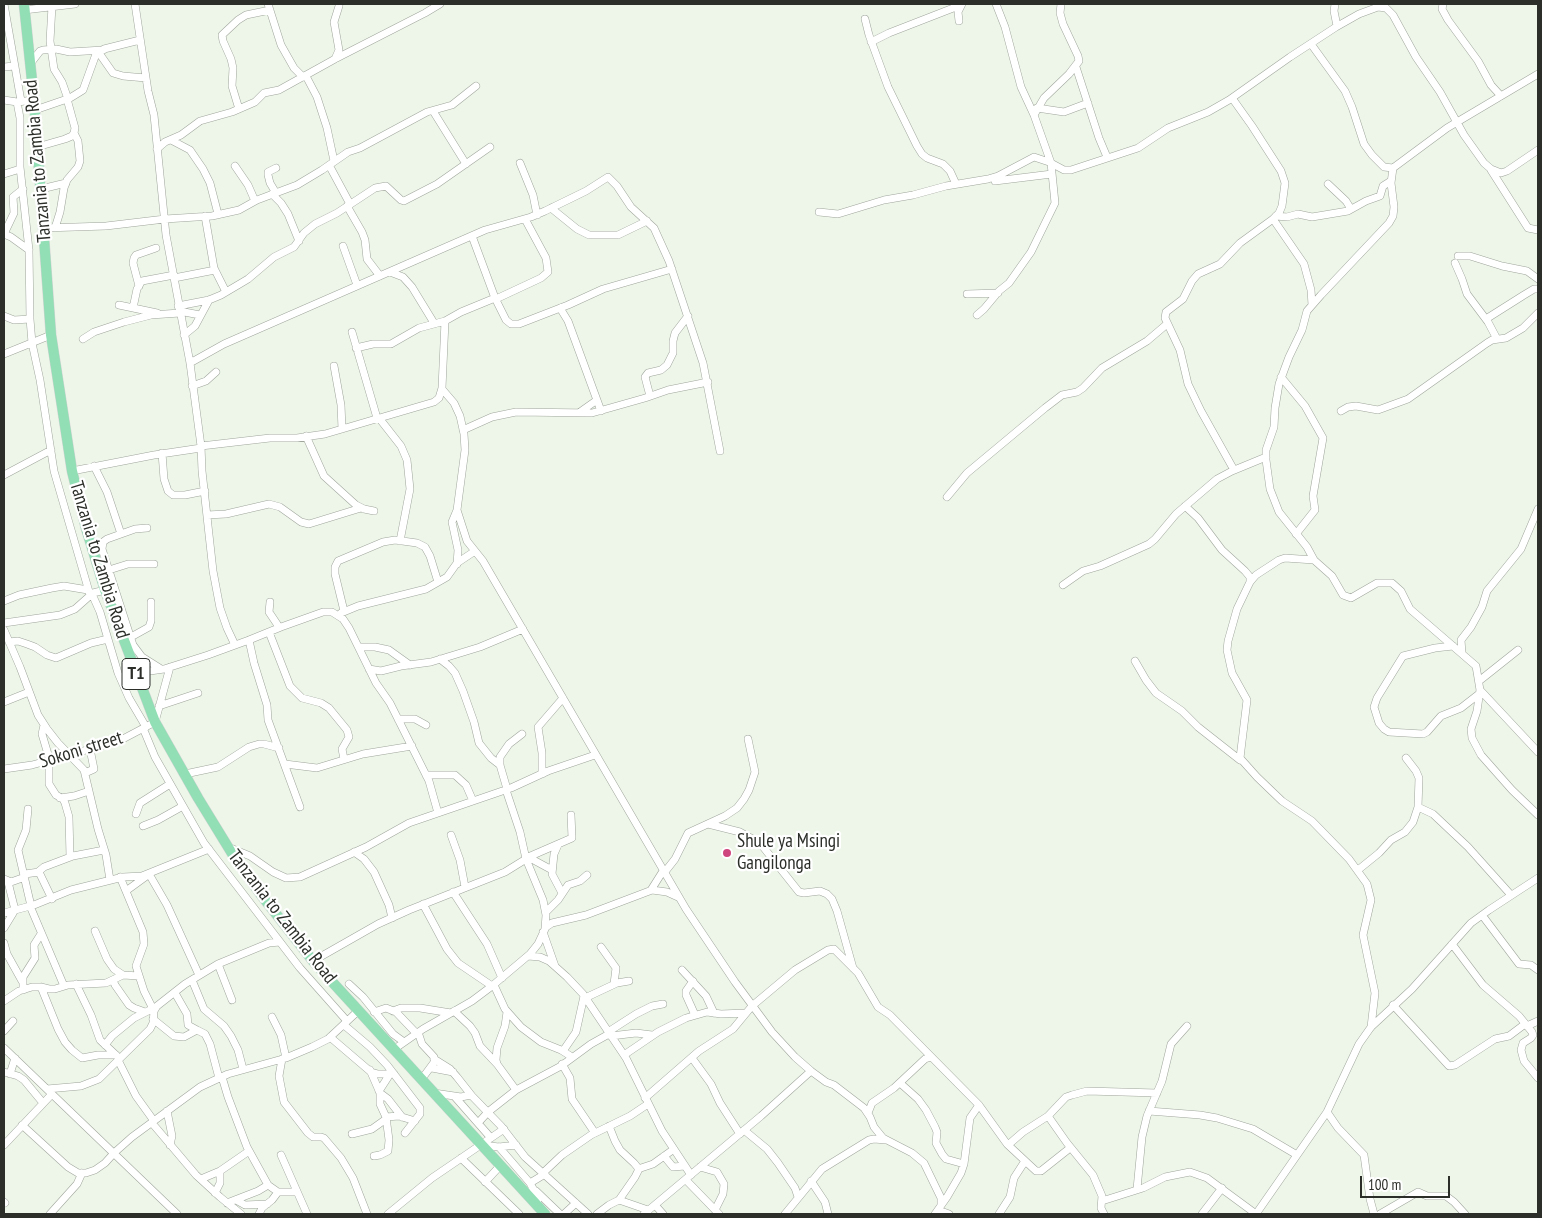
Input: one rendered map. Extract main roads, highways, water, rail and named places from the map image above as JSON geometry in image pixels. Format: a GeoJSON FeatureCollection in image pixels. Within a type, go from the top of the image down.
{"type":"FeatureCollection","features":[{"type":"Feature","properties":{"kind":"highway","name":"Tanzania to Zambia Road"},"geometry":{"type":"LineString","coordinates":[[24,7],[34,105],[51,335],[72,471],[86,528],[105,590],[156,722],[228,847],[257,889],[313,961],[545,1214]]}},
{"type":"Feature","properties":{"kind":"place","name":"Shule ya Msingi Gangilonga"},"geometry":{"type":"Point","coordinates":[727,853]}}]}
